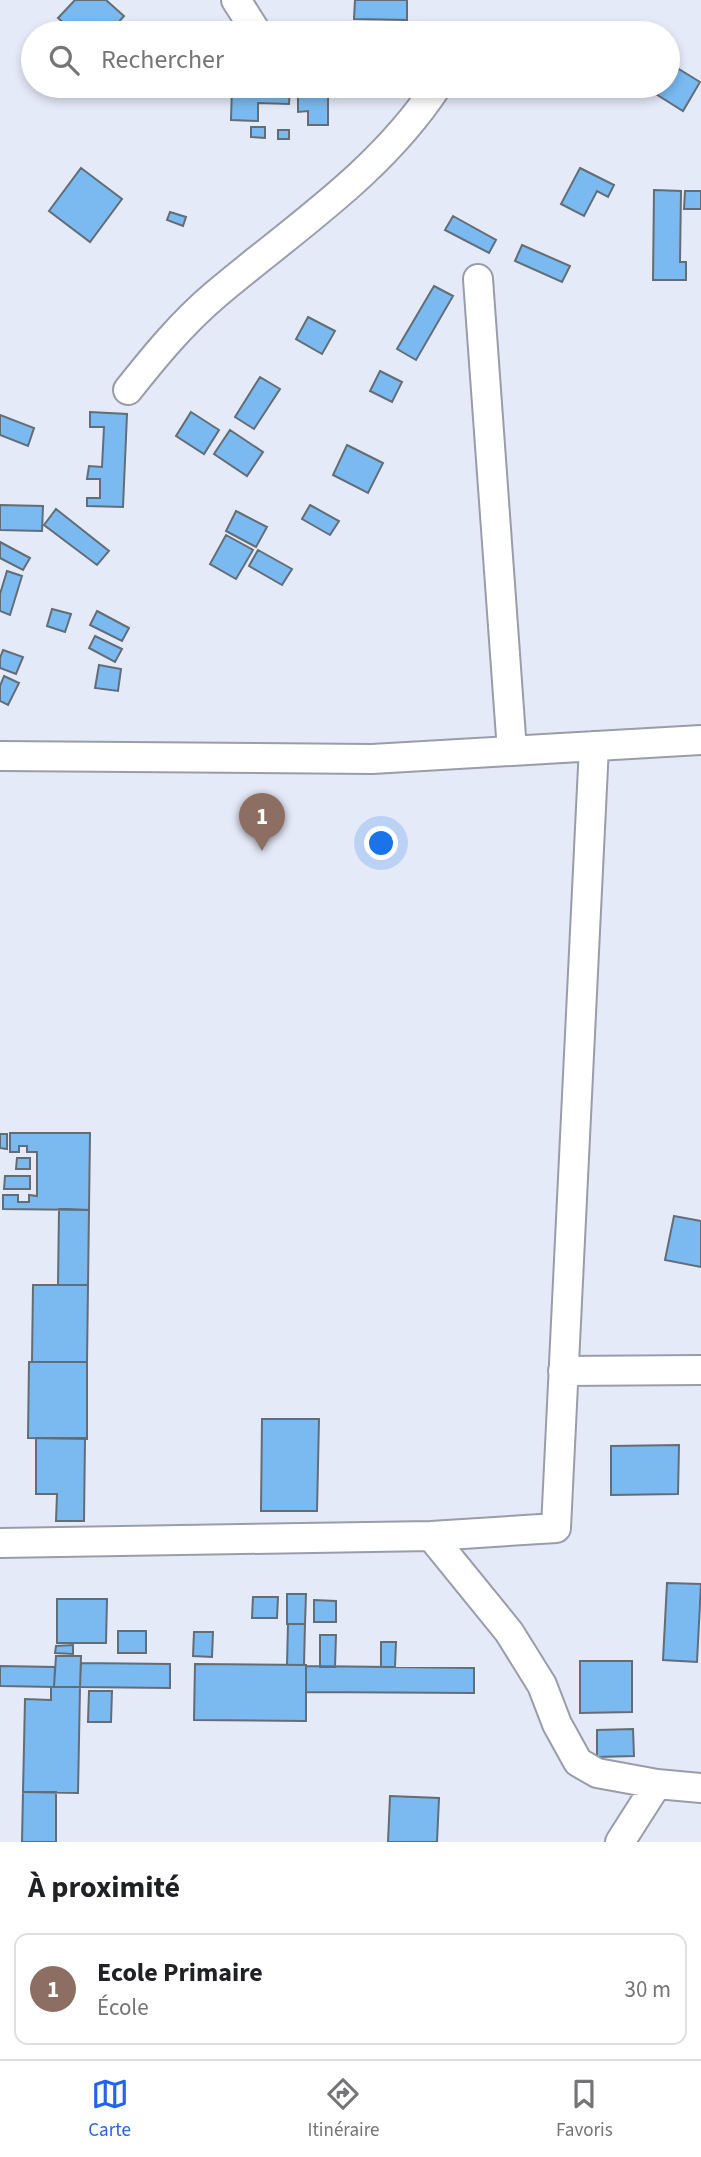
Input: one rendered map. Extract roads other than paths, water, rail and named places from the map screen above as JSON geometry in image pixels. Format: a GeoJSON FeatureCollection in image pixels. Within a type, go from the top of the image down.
{"type":"FeatureCollection","features":[{"type":"Feature","properties":{"kind":"street"},"geometry":{"type":"LineString","coordinates":[[236,0],[249,21]]}},
{"type":"Feature","properties":{"kind":"street"},"geometry":{"type":"LineString","coordinates":[[128,390],[163,346],[213,297],[381,156],[417,116],[429,98]]}},
{"type":"Feature","properties":{"kind":"street"},"geometry":{"type":"LineString","coordinates":[[478,279],[512,751]]}},
{"type":"Feature","properties":{"kind":"street"},"geometry":{"type":"LineString","coordinates":[[0,756],[372,759],[701,740]]}},
{"type":"Feature","properties":{"kind":"street"},"geometry":{"type":"LineString","coordinates":[[0,1542],[431,1536],[556,1528],[594,746]]}},
{"type":"Feature","properties":{"kind":"street"},"geometry":{"type":"LineString","coordinates":[[564,1371],[701,1370]]}},
{"type":"Feature","properties":{"kind":"street"},"geometry":{"type":"LineString","coordinates":[[431,1536],[509,1632],[542,1685],[557,1724],[578,1762],[597,1773],[657,1784],[701,1788]]}},
{"type":"Feature","properties":{"kind":"street"},"geometry":{"type":"LineString","coordinates":[[621,1842],[657,1784]]}},
{"type":"Feature","properties":{"kind":"place","name":"Ecole Primaire"},"geometry":{"type":"Point","coordinates":[262,851]}}]}
